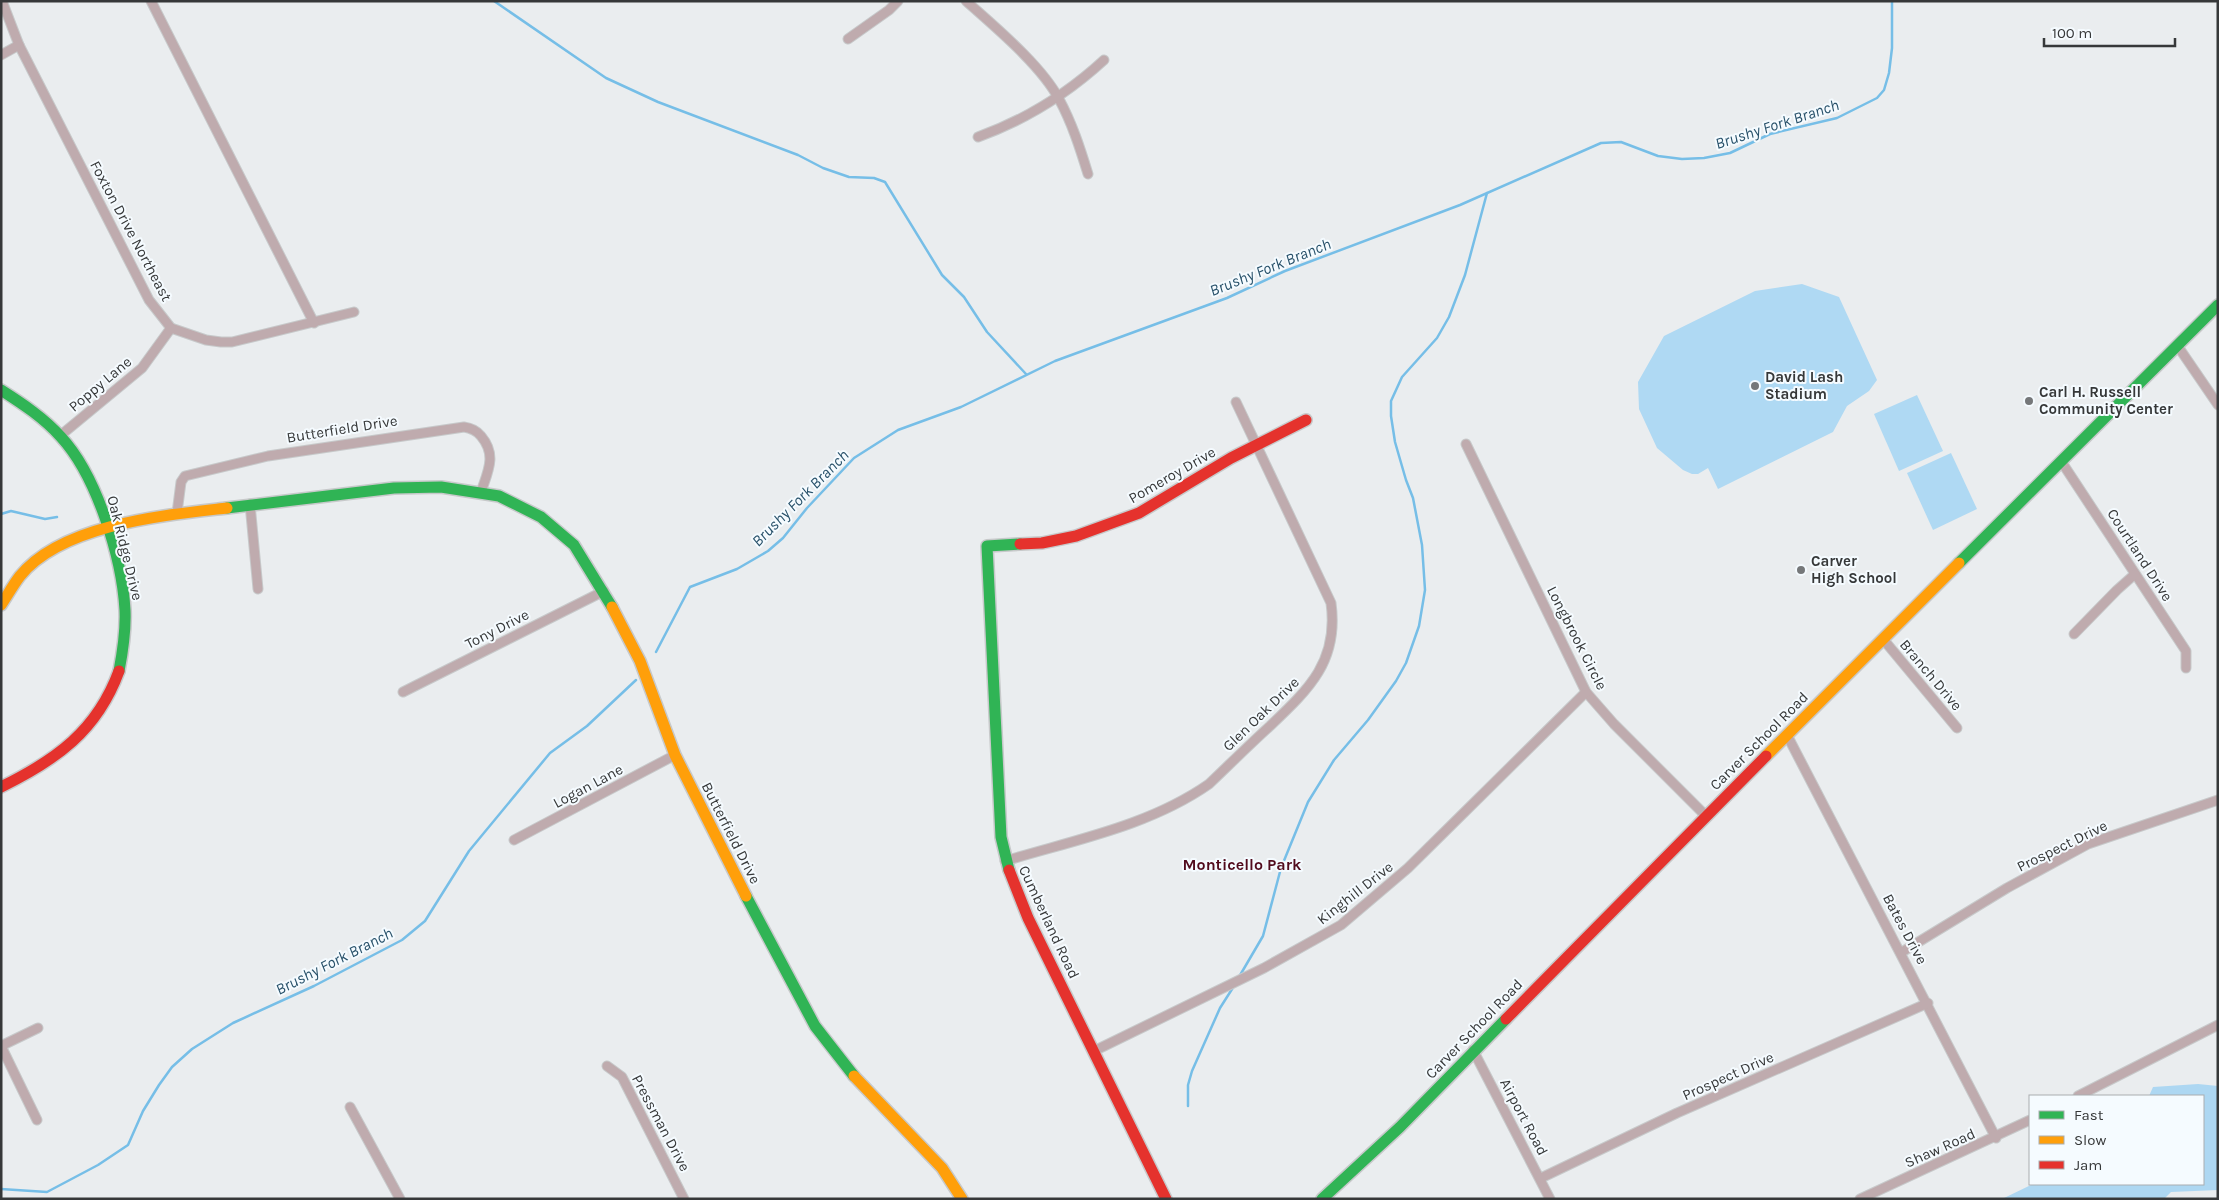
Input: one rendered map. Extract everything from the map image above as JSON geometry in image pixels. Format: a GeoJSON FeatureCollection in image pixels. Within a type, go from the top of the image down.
{"type":"FeatureCollection","features":[{"type":"Feature","properties":{"kind":"street","name":"Foxton Drive Northeast"},"geometry":{"type":"LineString","coordinates":[[2,1],[18,45],[149,300],[171,328]]}},
{"type":"Feature","properties":{"kind":"street"},"geometry":{"type":"LineString","coordinates":[[151,1],[314,323]]}},
{"type":"Feature","properties":{"kind":"street"},"geometry":{"type":"LineString","coordinates":[[848,39],[898,1]]}},
{"type":"Feature","properties":{"kind":"street"},"geometry":{"type":"LineString","coordinates":[[966,1],[1030,61],[1058,97],[1077,137],[1088,174]]}},
{"type":"Feature","properties":{"kind":"street"},"geometry":{"type":"LineString","coordinates":[[1,54],[18,45]]}},
{"type":"Feature","properties":{"kind":"street"},"geometry":{"type":"LineString","coordinates":[[978,137],[1024,117],[1058,97],[1104,60]]}},
{"type":"Feature","properties":{"kind":"street","name":"Carver School Road"},"geometry":{"type":"LineString","coordinates":[[1322,1199],[1400,1127],[1473,1050],[2218,305]]}},
{"type":"Feature","properties":{"kind":"street"},"geometry":{"type":"LineString","coordinates":[[171,328],[206,340],[232,342],[354,312]]}},
{"type":"Feature","properties":{"kind":"street","name":"Poppy Lane"},"geometry":{"type":"LineString","coordinates":[[62,435],[142,368],[171,328]]}},
{"type":"Feature","properties":{"kind":"street"},"geometry":{"type":"LineString","coordinates":[[2178,345],[2218,405]]}},
{"type":"Feature","properties":{"kind":"street","name":"Oak Ridge Drive"},"geometry":{"type":"LineString","coordinates":[[1,390],[19,400],[62,435],[92,484],[108,528],[122,587],[125,611],[124,651],[114,686],[94,721],[69,747],[33,772],[1,786]]}},
{"type":"Feature","properties":{"kind":"street","name":"Glen Oak Drive"},"geometry":{"type":"LineString","coordinates":[[1005,861],[1142,820],[1192,796],[1209,784],[1306,691],[1316,679],[1330,644],[1333,622],[1331,603],[1236,402]]}},
{"type":"Feature","properties":{"kind":"street","name":"Pomeroy Drive"},"geometry":{"type":"LineString","coordinates":[[987,546],[1042,543],[1076,536],[1105,526],[1155,505],[1257,444],[1306,420]]}},
{"type":"Feature","properties":{"kind":"street","name":"Butterfield Drive"},"geometry":{"type":"LineString","coordinates":[[177,513],[181,482],[185,476],[268,456],[464,427],[479,434],[491,455],[490,466],[481,492]]}},
{"type":"Feature","properties":{"kind":"street","name":"Longbrook Circle"},"geometry":{"type":"LineString","coordinates":[[1466,444],[1586,692],[1614,724],[1706,816]]}},
{"type":"Feature","properties":{"kind":"street","name":"Courtland Drive"},"geometry":{"type":"LineString","coordinates":[[2061,461],[2186,651],[2186,668]]}},
{"type":"Feature","properties":{"kind":"street","name":"Butterfield Drive"},"geometry":{"type":"LineString","coordinates":[[1,605],[21,575],[54,548],[108,528],[148,517],[394,488],[441,486],[500,496],[519,504],[558,530],[574,545],[604,591],[640,661],[676,755],[779,962],[815,1026],[858,1082],[942,1168],[962,1199]]}},
{"type":"Feature","properties":{"kind":"street"},"geometry":{"type":"LineString","coordinates":[[250,504],[258,589]]}},
{"type":"Feature","properties":{"kind":"street","name":"Cumberland Road"},"geometry":{"type":"LineString","coordinates":[[987,546],[1001,838],[1005,861],[1028,918],[1166,1199]]}},
{"type":"Feature","properties":{"kind":"street"},"geometry":{"type":"LineString","coordinates":[[2074,634],[2117,590],[2136,574]]}},
{"type":"Feature","properties":{"kind":"street","name":"Tony Drive"},"geometry":{"type":"LineString","coordinates":[[403,692],[604,591]]}},
{"type":"Feature","properties":{"kind":"street","name":"Branch Drive"},"geometry":{"type":"LineString","coordinates":[[1883,639],[1957,728]]}},
{"type":"Feature","properties":{"kind":"street","name":"Kinghill Drive"},"geometry":{"type":"LineString","coordinates":[[1094,1051],[1264,968],[1340,925],[1408,868],[1586,692]]}},
{"type":"Feature","properties":{"kind":"street","name":"Bates Drive"},"geometry":{"type":"LineString","coordinates":[[1787,735],[1902,952],[1996,1138]]}},
{"type":"Feature","properties":{"kind":"street","name":"Logan Lane"},"geometry":{"type":"LineString","coordinates":[[514,840],[676,755]]}},
{"type":"Feature","properties":{"kind":"street","name":"Prospect Drive"},"geometry":{"type":"LineString","coordinates":[[1902,952],[2007,888],[2088,844],[2218,800]]}},
{"type":"Feature","properties":{"kind":"street","name":"Prospect Drive"},"geometry":{"type":"LineString","coordinates":[[1541,1178],[1677,1113],[1928,1003]]}},
{"type":"Feature","properties":{"kind":"street"},"geometry":{"type":"LineString","coordinates":[[2080,1095],[2218,1025]]}},
{"type":"Feature","properties":{"kind":"street"},"geometry":{"type":"LineString","coordinates":[[37,1120],[1,1046],[38,1028]]}},
{"type":"Feature","properties":{"kind":"street","name":"Airport Road"},"geometry":{"type":"LineString","coordinates":[[1473,1050],[1541,1178],[1550,1199]]}},
{"type":"Feature","properties":{"kind":"street","name":"Pressman Drive"},"geometry":{"type":"LineString","coordinates":[[607,1066],[622,1077],[684,1199]]}},
{"type":"Feature","properties":{"kind":"street"},"geometry":{"type":"LineString","coordinates":[[350,1107],[400,1199]]}},
{"type":"Feature","properties":{"kind":"street","name":"Shaw Road"},"geometry":{"type":"LineString","coordinates":[[1860,1199],[1996,1138],[2029,1121]]}},
{"type":"Feature","properties":{"kind":"shaded area","name":"David Lash Stadium"},"geometry":{"type":"Polygon","coordinates":[[[1802,284],[1839,297],[1877,380],[1869,391],[1847,406],[1833,432],[1718,489],[1708,468],[1698,474],[1692,474],[1683,470],[1657,448],[1639,409],[1638,382],[1664,336],[1755,291],[1802,284]]]}},
{"type":"Feature","properties":{"kind":"shaded area"},"geometry":{"type":"Polygon","coordinates":[[[1917,395],[1943,451],[1899,471],[1874,414],[1917,395]]]}},
{"type":"Feature","properties":{"kind":"shaded area"},"geometry":{"type":"Polygon","coordinates":[[[1951,453],[1977,509],[1933,530],[1907,473],[1951,453]]]}},
{"type":"Feature","properties":{"kind":"shaded area"},"geometry":{"type":"Polygon","coordinates":[[[2198,1084],[2218,1086],[2218,1190],[2171,1192],[2164,1199],[2002,1199],[2031,1185],[2204,1185],[2204,1095],[2149,1095],[2153,1087],[2198,1084]]]}},
{"type":"Feature","properties":{"kind":"waterway"},"geometry":{"type":"LineString","coordinates":[[494,1],[606,78],[658,102],[798,155],[823,168],[849,177],[874,178],[885,182],[942,275],[964,297],[987,332],[1026,374]]}},
{"type":"Feature","properties":{"kind":"waterway","name":"Brushy Fork Branch"},"geometry":{"type":"LineString","coordinates":[[656,652],[690,587],[737,569],[768,551],[783,538],[807,508],[854,458],[898,430],[961,407],[1055,361],[1227,298],[1285,271],[1460,205],[1601,143],[1621,142],[1658,156],[1682,159],[1704,158],[1730,153],[1770,134],[1837,118],[1877,98],[1884,90],[1889,73],[1892,48],[1892,1]]}},
{"type":"Feature","properties":{"kind":"waterway"},"geometry":{"type":"LineString","coordinates":[[1239,977],[1263,936],[1281,868],[1308,802],[1334,760],[1368,720],[1396,681],[1406,663],[1419,626],[1425,590],[1422,545],[1413,498],[1395,442],[1391,401],[1402,377],[1437,338],[1449,317],[1465,275],[1487,193]]}},
{"type":"Feature","properties":{"kind":"waterway"},"geometry":{"type":"LineString","coordinates":[[1,514],[11,511],[45,519],[57,517]]}},
{"type":"Feature","properties":{"kind":"waterway","name":"Brushy Fork Branch"},"geometry":{"type":"LineString","coordinates":[[1,1189],[47,1192],[98,1165],[128,1145],[143,1111],[159,1085],[172,1067],[192,1049],[233,1023],[314,986],[402,940],[425,921],[469,851],[550,753],[587,726],[636,680]]}},
{"type":"Feature","properties":{"kind":"waterway"},"geometry":{"type":"LineString","coordinates":[[1188,1106],[1188,1085],[1192,1071],[1220,1008],[1234,986]]}},
{"type":"Feature","properties":{"kind":"traffic: fast"},"geometry":{"type":"LineString","coordinates":[[1959,563],[2218,305]]}},
{"type":"Feature","properties":{"kind":"traffic: fast"},"geometry":{"type":"LineString","coordinates":[[1,390],[40,417],[61,437],[74,453],[96,495],[113,543],[123,589],[125,625],[119,671]]}},
{"type":"Feature","properties":{"kind":"traffic: fast"},"geometry":{"type":"LineString","coordinates":[[227,508],[394,488],[441,487],[499,496],[541,517],[574,545],[612,607]]}},
{"type":"Feature","properties":{"kind":"traffic: fast"},"geometry":{"type":"LineString","coordinates":[[1009,870],[1001,837],[987,546],[1020,544]]}},
{"type":"Feature","properties":{"kind":"traffic: fast"},"geometry":{"type":"LineString","coordinates":[[746,896],[815,1026],[854,1076]]}},
{"type":"Feature","properties":{"kind":"traffic: fast"},"geometry":{"type":"LineString","coordinates":[[1322,1199],[1400,1127],[1506,1019]]}},
{"type":"Feature","properties":{"kind":"traffic: slow"},"geometry":{"type":"LineString","coordinates":[[1,605],[20,576],[38,558],[61,544],[88,533],[116,525],[175,514],[227,508]]}},
{"type":"Feature","properties":{"kind":"traffic: slow"},"geometry":{"type":"LineString","coordinates":[[1766,756],[1959,563]]}},
{"type":"Feature","properties":{"kind":"traffic: slow"},"geometry":{"type":"LineString","coordinates":[[612,607],[640,661],[675,755],[746,896]]}},
{"type":"Feature","properties":{"kind":"traffic: slow"},"geometry":{"type":"LineString","coordinates":[[854,1076],[942,1168],[962,1199]]}},
{"type":"Feature","properties":{"kind":"traffic: jam"},"geometry":{"type":"LineString","coordinates":[[1020,544],[1042,543],[1076,536],[1139,513],[1231,458],[1306,420]]}},
{"type":"Feature","properties":{"kind":"traffic: jam"},"geometry":{"type":"LineString","coordinates":[[1,787],[40,766],[72,741],[99,711],[119,671]]}},
{"type":"Feature","properties":{"kind":"traffic: jam"},"geometry":{"type":"LineString","coordinates":[[1506,1019],[1766,756]]}},
{"type":"Feature","properties":{"kind":"traffic: jam"},"geometry":{"type":"LineString","coordinates":[[1009,870],[1028,918],[1166,1199]]}},
{"type":"Feature","properties":{"kind":"place","name":"David Lash Stadium"},"geometry":{"type":"Point","coordinates":[1755,386]}},
{"type":"Feature","properties":{"kind":"place","name":"Carl H. Russell Community Center"},"geometry":{"type":"Point","coordinates":[2029,401]}},
{"type":"Feature","properties":{"kind":"place","name":"Carver High School"},"geometry":{"type":"Point","coordinates":[1801,570]}},
{"type":"Feature","properties":{"kind":"district","name":"Monticello Park"},"geometry":{"type":"Point","coordinates":[1242,864]}}]}
